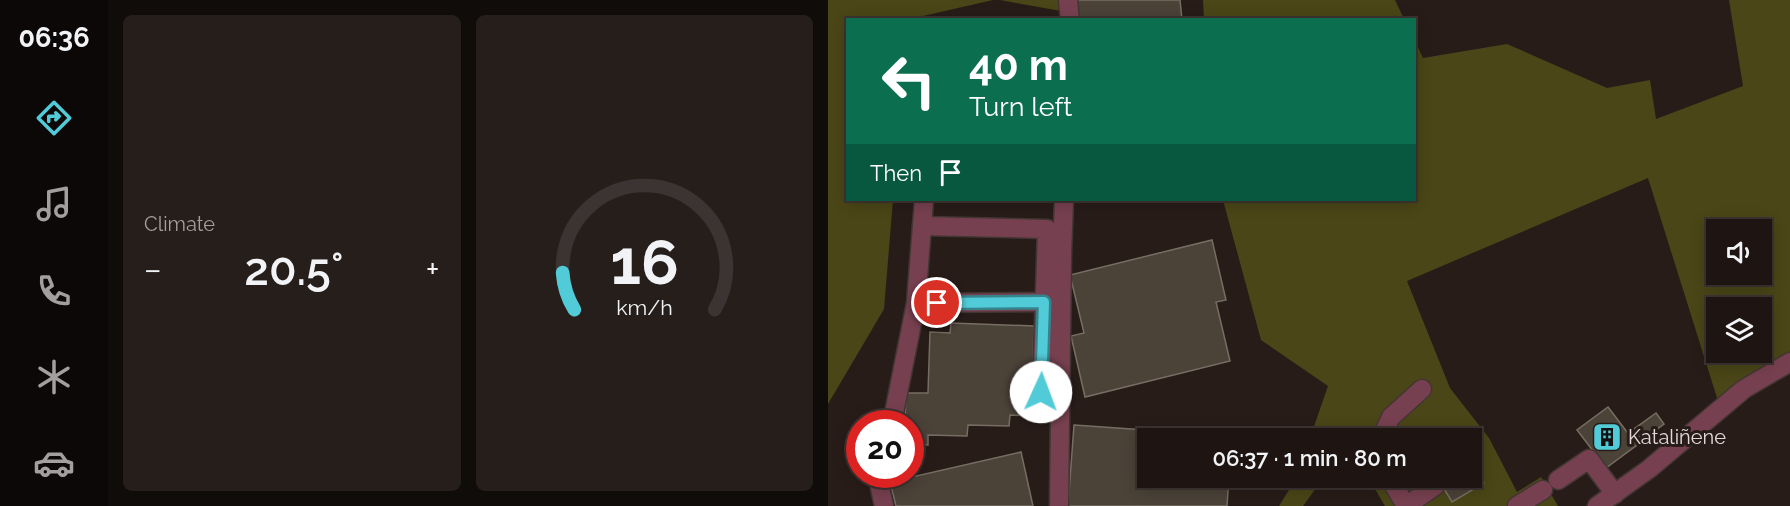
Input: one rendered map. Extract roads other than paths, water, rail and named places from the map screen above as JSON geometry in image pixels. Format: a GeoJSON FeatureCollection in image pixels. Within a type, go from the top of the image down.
{"type":"FeatureCollection","features":[{"type":"Feature","properties":{"kind":"street"},"geometry":{"type":"LineString","coordinates":[[1068,0],[1070,18]]}},
{"type":"Feature","properties":{"kind":"street"},"geometry":{"type":"LineString","coordinates":[[895,410],[916,303],[924,201]]}},
{"type":"Feature","properties":{"kind":"street"},"geometry":{"type":"LineString","coordinates":[[1059,506],[1064,201]]}},
{"type":"Feature","properties":{"kind":"street"},"geometry":{"type":"LineString","coordinates":[[922,226],[1047,229],[1041,414]]}},
{"type":"Feature","properties":{"kind":"street"},"geometry":{"type":"LineString","coordinates":[[916,303],[1044,302]]}},
{"type":"Feature","properties":{"kind":"street"},"geometry":{"type":"LineString","coordinates":[[1597,506],[1615,494],[1744,389],[1790,362]]}},
{"type":"Feature","properties":{"kind":"street"},"geometry":{"type":"LineString","coordinates":[[1386,428],[1391,417],[1422,388]]}},
{"type":"Feature","properties":{"kind":"street"},"geometry":{"type":"LineString","coordinates":[[1517,506],[1589,459],[1615,494]]}},
{"type":"Feature","properties":{"kind":"street"},"geometry":{"type":"LineString","coordinates":[[880,488],[884,506]]}},
{"type":"Feature","properties":{"kind":"street"},"geometry":{"type":"LineString","coordinates":[[1395,488],[1406,506],[1431,488]]}},
{"type":"Feature","properties":{"kind":"place","name":"Kataliñene"},"geometry":{"type":"Point","coordinates":[1607,437]}}]}
